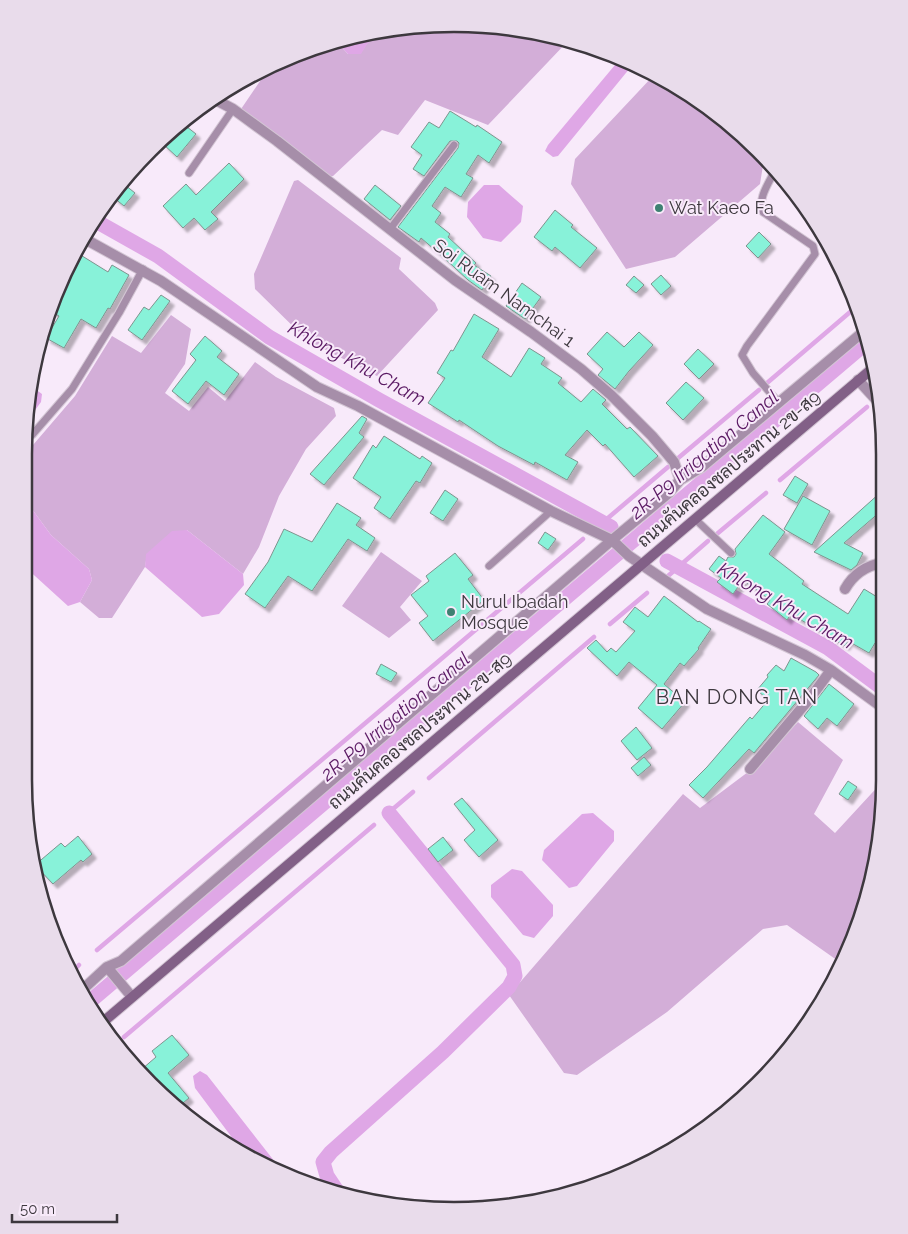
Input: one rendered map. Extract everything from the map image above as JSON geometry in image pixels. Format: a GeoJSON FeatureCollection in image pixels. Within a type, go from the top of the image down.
{"type":"FeatureCollection","features":[{"type":"Feature","properties":{"kind":"street","name":"Soi Ruam Namchai 1"},"geometry":{"type":"LineString","coordinates":[[222,103],[233,109],[277,141],[455,280],[554,349],[611,395],[652,436],[674,462],[680,480]]}},
{"type":"Feature","properties":{"kind":"street"},"geometry":{"type":"LineString","coordinates":[[90,242],[143,269],[317,387],[358,406],[551,511],[614,541],[629,556],[707,609],[805,655],[831,670],[876,703]]}},
{"type":"Feature","properties":{"kind":"street"},"geometry":{"type":"LineString","coordinates":[[87,987],[121,961],[614,541],[669,493],[680,480],[702,468],[858,336]]}},
{"type":"Feature","properties":{"kind":"street","name":"ถนนคันคลองชลประทาน 2ข-ส9"},"geometry":{"type":"LineString","coordinates":[[107,1018],[129,994],[867,373]]}},
{"type":"Feature","properties":{"kind":"street"},"geometry":{"type":"LineString","coordinates":[[858,380],[871,395]]}},
{"type":"Feature","properties":{"kind":"street"},"geometry":{"type":"LineString","coordinates":[[845,589],[852,576],[876,565]]}},
{"type":"Feature","properties":{"kind":"street"},"geometry":{"type":"LineString","coordinates":[[750,769],[811,697],[831,670]]}},
{"type":"Feature","properties":{"kind":"street"},"geometry":{"type":"LineString","coordinates":[[110,970],[129,994]]}},
{"type":"Feature","properties":{"kind":"lane"},"geometry":{"type":"LineString","coordinates":[[189,173],[233,109]]}},
{"type":"Feature","properties":{"kind":"lane"},"geometry":{"type":"LineString","coordinates":[[390,229],[454,145]]}},
{"type":"Feature","properties":{"kind":"lane"},"geometry":{"type":"LineString","coordinates":[[772,177],[762,199],[761,206],[763,212],[813,246],[815,250],[815,254],[742,355],[753,373],[778,404]]}},
{"type":"Feature","properties":{"kind":"lane"},"geometry":{"type":"LineString","coordinates":[[33,434],[72,389],[119,313],[143,269]]}},
{"type":"Feature","properties":{"kind":"lane"},"geometry":{"type":"LineString","coordinates":[[489,566],[551,511]]}},
{"type":"Feature","properties":{"kind":"lane"},"geometry":{"type":"LineString","coordinates":[[695,519],[731,553]]}},
{"type":"Feature","properties":{"kind":"shaded area"},"geometry":{"type":"Polygon","coordinates":[[[454,32],[509,36],[562,47],[488,125],[425,100],[398,135],[382,130],[333,176],[320,177],[239,112],[261,80],[268,76],[319,55],[342,48],[348,54],[360,54],[368,42],[399,36],[454,32]]]}},
{"type":"Feature","properties":{"kind":"shaded area"},"geometry":{"type":"Polygon","coordinates":[[[369,42],[361,54],[348,54],[342,48],[369,42]]]}},
{"type":"Feature","properties":{"kind":"shaded area"},"geometry":{"type":"Polygon","coordinates":[[[615,65],[628,71],[558,156],[553,157],[545,151],[615,65]]]}},
{"type":"Feature","properties":{"kind":"shaded area"},"geometry":{"type":"Polygon","coordinates":[[[649,81],[665,89],[711,120],[732,137],[763,167],[760,184],[675,257],[626,269],[571,184],[575,159],[649,81]]]}},
{"type":"Feature","properties":{"kind":"shaded area"},"geometry":{"type":"Polygon","coordinates":[[[298,180],[401,258],[399,269],[435,303],[438,310],[377,376],[308,341],[255,289],[254,274],[294,181],[298,180]]]}},
{"type":"Feature","properties":{"kind":"shaded area"},"geometry":{"type":"Polygon","coordinates":[[[484,185],[499,185],[523,206],[521,222],[501,242],[483,238],[467,217],[468,202],[484,185]]]}},
{"type":"Feature","properties":{"kind":"shaded area"},"geometry":{"type":"Polygon","coordinates":[[[171,315],[191,329],[185,364],[165,393],[189,411],[208,387],[225,401],[255,362],[276,377],[334,408],[336,416],[306,449],[279,496],[259,547],[243,574],[187,530],[147,554],[145,567],[112,618],[99,618],[80,602],[92,580],[89,569],[51,535],[32,509],[32,445],[75,396],[112,336],[141,353],[171,315]]]}},
{"type":"Feature","properties":{"kind":"shaded area"},"geometry":{"type":"Polygon","coordinates":[[[38,391],[42,394],[41,402],[35,411],[38,391]]]}},
{"type":"Feature","properties":{"kind":"shaded area"},"geometry":{"type":"Polygon","coordinates":[[[32,509],[51,535],[89,569],[92,580],[80,602],[68,606],[32,573],[32,509]]]}},
{"type":"Feature","properties":{"kind":"shaded area"},"geometry":{"type":"Polygon","coordinates":[[[187,530],[243,574],[244,585],[219,614],[202,617],[145,567],[146,554],[172,531],[187,530]]]}},
{"type":"Feature","properties":{"kind":"shaded area"},"geometry":{"type":"Polygon","coordinates":[[[381,552],[422,581],[400,607],[411,620],[389,638],[342,606],[381,552]]]}},
{"type":"Feature","properties":{"kind":"shaded area"},"geometry":{"type":"Polygon","coordinates":[[[798,722],[843,760],[814,814],[835,833],[876,789],[872,835],[861,889],[853,915],[835,959],[787,925],[763,929],[667,1012],[577,1075],[564,1073],[509,995],[683,794],[700,808],[760,763],[798,722]]]}},
{"type":"Feature","properties":{"kind":"shaded area"},"geometry":{"type":"Polygon","coordinates":[[[593,813],[614,831],[614,841],[577,886],[569,888],[542,860],[544,850],[582,814],[593,813]]]}},
{"type":"Feature","properties":{"kind":"shaded area"},"geometry":{"type":"Polygon","coordinates":[[[512,869],[522,871],[553,905],[553,916],[534,938],[523,935],[491,897],[491,885],[512,869]]]}},
{"type":"Feature","properties":{"kind":"shaded area"},"geometry":{"type":"Polygon","coordinates":[[[200,1071],[207,1075],[274,1161],[232,1138],[195,1088],[193,1076],[200,1071]]]}},
{"type":"Feature","properties":{"kind":"building"},"geometry":{"type":"Polygon","coordinates":[[[450,111],[476,127],[477,125],[502,142],[489,163],[478,155],[466,174],[473,178],[461,197],[445,187],[432,206],[441,213],[435,222],[450,234],[448,237],[476,263],[474,265],[491,276],[482,290],[421,238],[419,242],[398,227],[458,148],[459,143],[457,141],[450,141],[424,176],[413,169],[422,155],[411,147],[429,122],[439,128],[450,111]]]}},
{"type":"Feature","properties":{"kind":"building"},"geometry":{"type":"Polygon","coordinates":[[[188,128],[196,134],[177,157],[166,147],[188,128]]]}},
{"type":"Feature","properties":{"kind":"building"},"geometry":{"type":"Polygon","coordinates":[[[229,163],[244,179],[211,212],[218,219],[205,230],[194,218],[183,228],[163,206],[186,184],[196,195],[229,163]]]}},
{"type":"Feature","properties":{"kind":"building"},"geometry":{"type":"Polygon","coordinates":[[[375,185],[401,206],[390,220],[364,199],[375,185]]]}},
{"type":"Feature","properties":{"kind":"building"},"geometry":{"type":"Polygon","coordinates":[[[128,187],[135,193],[124,206],[117,201],[128,187]]]}},
{"type":"Feature","properties":{"kind":"building"},"geometry":{"type":"Polygon","coordinates":[[[555,210],[573,225],[571,227],[597,248],[580,268],[555,247],[552,251],[534,237],[555,210]]]}},
{"type":"Feature","properties":{"kind":"building"},"geometry":{"type":"Polygon","coordinates":[[[759,232],[771,244],[758,258],[746,246],[759,232]]]}},
{"type":"Feature","properties":{"kind":"building"},"geometry":{"type":"Polygon","coordinates":[[[82,256],[108,272],[112,265],[129,275],[110,309],[108,308],[96,328],[81,319],[64,348],[49,339],[53,327],[59,316],[57,315],[65,293],[82,256]]]}},
{"type":"Feature","properties":{"kind":"building"},"geometry":{"type":"Polygon","coordinates":[[[661,275],[671,286],[661,295],[651,284],[661,275]]]}},
{"type":"Feature","properties":{"kind":"building"},"geometry":{"type":"Polygon","coordinates":[[[634,276],[644,285],[636,293],[626,285],[634,276]]]}},
{"type":"Feature","properties":{"kind":"building"},"geometry":{"type":"Polygon","coordinates":[[[522,283],[541,297],[525,319],[506,306],[522,283]]]}},
{"type":"Feature","properties":{"kind":"building"},"geometry":{"type":"Polygon","coordinates":[[[161,295],[170,301],[142,340],[128,330],[144,307],[149,310],[161,295]]]}},
{"type":"Feature","properties":{"kind":"building"},"geometry":{"type":"Polygon","coordinates":[[[474,314],[499,329],[482,357],[511,377],[529,348],[545,358],[541,364],[562,378],[558,383],[581,402],[593,389],[606,400],[602,404],[627,429],[630,427],[658,456],[634,477],[605,444],[603,446],[587,430],[565,455],[578,462],[567,480],[535,462],[534,465],[498,446],[459,420],[458,422],[428,403],[445,378],[437,373],[451,350],[453,351],[474,314]]]}},
{"type":"Feature","properties":{"kind":"building"},"geometry":{"type":"Polygon","coordinates":[[[607,332],[624,347],[639,332],[653,345],[615,389],[598,375],[603,369],[587,354],[607,332]]]}},
{"type":"Feature","properties":{"kind":"building"},"geometry":{"type":"Polygon","coordinates":[[[205,336],[222,351],[217,357],[239,374],[224,395],[206,381],[188,404],[172,391],[196,360],[190,354],[205,336]]]}},
{"type":"Feature","properties":{"kind":"building"},"geometry":{"type":"Polygon","coordinates":[[[698,349],[714,364],[699,379],[684,364],[698,349]]]}},
{"type":"Feature","properties":{"kind":"building"},"geometry":{"type":"Polygon","coordinates":[[[686,382],[704,398],[683,420],[666,403],[686,382]]]}},
{"type":"Feature","properties":{"kind":"building"},"geometry":{"type":"Polygon","coordinates":[[[362,416],[367,419],[359,433],[364,437],[324,485],[310,474],[362,416]]]}},
{"type":"Feature","properties":{"kind":"building"},"geometry":{"type":"Polygon","coordinates":[[[384,436],[420,459],[422,456],[432,463],[420,483],[416,481],[390,519],[374,508],[381,497],[353,478],[373,445],[376,448],[384,436]]]}},
{"type":"Feature","properties":{"kind":"building"},"geometry":{"type":"Polygon","coordinates":[[[795,476],[808,484],[797,503],[783,495],[795,476]]]}},
{"type":"Feature","properties":{"kind":"building"},"geometry":{"type":"Polygon","coordinates":[[[445,490],[458,499],[443,521],[430,513],[445,490]]]}},
{"type":"Feature","properties":{"kind":"building"},"geometry":{"type":"Polygon","coordinates":[[[803,496],[830,511],[812,545],[784,529],[803,496]]]}},
{"type":"Feature","properties":{"kind":"building"},"geometry":{"type":"Polygon","coordinates":[[[876,496],[876,515],[844,543],[863,553],[857,565],[851,570],[814,552],[876,496]]]}},
{"type":"Feature","properties":{"kind":"building"},"geometry":{"type":"Polygon","coordinates":[[[337,503],[361,518],[356,525],[375,538],[367,551],[348,539],[312,591],[288,576],[265,608],[245,594],[268,562],[284,529],[312,542],[337,503]]]}},
{"type":"Feature","properties":{"kind":"building"},"geometry":{"type":"Polygon","coordinates":[[[763,515],[785,532],[769,554],[804,581],[802,584],[848,614],[864,589],[876,596],[876,644],[869,653],[848,641],[845,646],[791,614],[787,620],[767,604],[770,600],[743,580],[733,594],[717,582],[721,578],[709,569],[719,556],[726,561],[728,557],[734,557],[736,554],[735,549],[763,515]]]}},
{"type":"Feature","properties":{"kind":"building"},"geometry":{"type":"Polygon","coordinates":[[[545,532],[556,539],[548,550],[538,543],[545,532]]]}},
{"type":"Feature","properties":{"kind":"building"},"geometry":{"type":"Polygon","coordinates":[[[455,553],[473,575],[468,579],[484,600],[433,641],[419,623],[428,616],[411,595],[429,581],[426,576],[455,553]]]}},
{"type":"Feature","properties":{"kind":"building"},"geometry":{"type":"Polygon","coordinates":[[[664,596],[698,622],[711,629],[699,649],[684,666],[680,663],[664,684],[685,702],[662,729],[638,708],[657,685],[629,662],[617,676],[587,648],[596,640],[607,652],[611,648],[616,652],[635,631],[623,622],[635,607],[648,617],[664,596]]]}},
{"type":"Feature","properties":{"kind":"building"},"geometry":{"type":"Polygon","coordinates":[[[791,658],[819,675],[754,753],[749,749],[703,798],[689,785],[750,717],[752,719],[768,700],[757,690],[776,665],[784,671],[791,658]]]}},
{"type":"Feature","properties":{"kind":"building"},"geometry":{"type":"Polygon","coordinates":[[[381,664],[397,673],[391,682],[376,674],[381,664]]]}},
{"type":"Feature","properties":{"kind":"building"},"geometry":{"type":"Polygon","coordinates":[[[829,684],[854,704],[837,726],[827,718],[818,729],[804,716],[829,684]]]}},
{"type":"Feature","properties":{"kind":"building"},"geometry":{"type":"Polygon","coordinates":[[[636,727],[652,748],[637,760],[621,741],[636,727]]]}},
{"type":"Feature","properties":{"kind":"building"},"geometry":{"type":"Polygon","coordinates":[[[644,757],[651,765],[638,776],[631,768],[644,757]]]}},
{"type":"Feature","properties":{"kind":"building"},"geometry":{"type":"Polygon","coordinates":[[[848,781],[857,787],[848,800],[839,794],[848,781]]]}},
{"type":"Feature","properties":{"kind":"building"},"geometry":{"type":"Polygon","coordinates":[[[462,798],[498,840],[479,857],[464,840],[475,830],[454,804],[462,798]]]}},
{"type":"Feature","properties":{"kind":"building"},"geometry":{"type":"Polygon","coordinates":[[[78,836],[92,854],[83,862],[81,860],[53,884],[44,874],[41,860],[61,843],[65,847],[78,836]]]}},
{"type":"Feature","properties":{"kind":"building"},"geometry":{"type":"Polygon","coordinates":[[[443,837],[453,850],[438,862],[428,849],[443,837]]]}},
{"type":"Feature","properties":{"kind":"building"},"geometry":{"type":"Polygon","coordinates":[[[172,1035],[189,1055],[168,1073],[189,1098],[183,1103],[145,1066],[156,1057],[152,1051],[172,1035]]]}},
{"type":"Feature","properties":{"kind":"waterway","name":"Khlong Khu Cham"},"geometry":{"type":"LineString","coordinates":[[101,224],[158,256],[269,337],[379,400],[611,527]]}},
{"type":"Feature","properties":{"kind":"waterway"},"geometry":{"type":"LineString","coordinates":[[767,383],[850,312]]}},
{"type":"Feature","properties":{"kind":"waterway","name":"2R-P9 Irrigation Canal"},"geometry":{"type":"LineString","coordinates":[[94,998],[861,347]]}},
{"type":"Feature","properties":{"kind":"waterway"},"geometry":{"type":"LineString","coordinates":[[677,459],[759,390]]}},
{"type":"Feature","properties":{"kind":"waterway"},"geometry":{"type":"LineString","coordinates":[[780,480],[867,407]]}},
{"type":"Feature","properties":{"kind":"waterway"},"geometry":{"type":"LineString","coordinates":[[595,529],[668,467]]}},
{"type":"Feature","properties":{"kind":"waterway"},"geometry":{"type":"LineString","coordinates":[[718,533],[766,493]]}},
{"type":"Feature","properties":{"kind":"waterway"},"geometry":{"type":"LineString","coordinates":[[97,950],[583,539]]}},
{"type":"Feature","properties":{"kind":"waterway"},"geometry":{"type":"LineString","coordinates":[[668,576],[708,541]]}},
{"type":"Feature","properties":{"kind":"waterway","name":"Khlong Khu Cham"},"geometry":{"type":"LineString","coordinates":[[667,561],[828,648],[876,684]]}},
{"type":"Feature","properties":{"kind":"waterway"},"geometry":{"type":"LineString","coordinates":[[610,624],[647,593]]}},
{"type":"Feature","properties":{"kind":"waterway"},"geometry":{"type":"LineString","coordinates":[[429,778],[594,637]]}},
{"type":"Feature","properties":{"kind":"waterway"},"geometry":{"type":"LineString","coordinates":[[387,814],[413,792]]}},
{"type":"Feature","properties":{"kind":"waterway"},"geometry":{"type":"LineString","coordinates":[[332,1183],[327,1176],[323,1162],[331,1152],[443,1052],[509,987],[515,976],[513,965],[389,813]]}},
{"type":"Feature","properties":{"kind":"waterway"},"geometry":{"type":"LineString","coordinates":[[124,1037],[374,825]]}},
{"type":"Feature","properties":{"kind":"place","name":"Wat Kaeo Fa"},"geometry":{"type":"Point","coordinates":[659,208]}},
{"type":"Feature","properties":{"kind":"place","name":"Nurul Ibadah Mosque"},"geometry":{"type":"Point","coordinates":[451,612]}},
{"type":"Feature","properties":{"kind":"district","name":"BAN DONG TAN"},"geometry":{"type":"Point","coordinates":[737,697]}}]}
